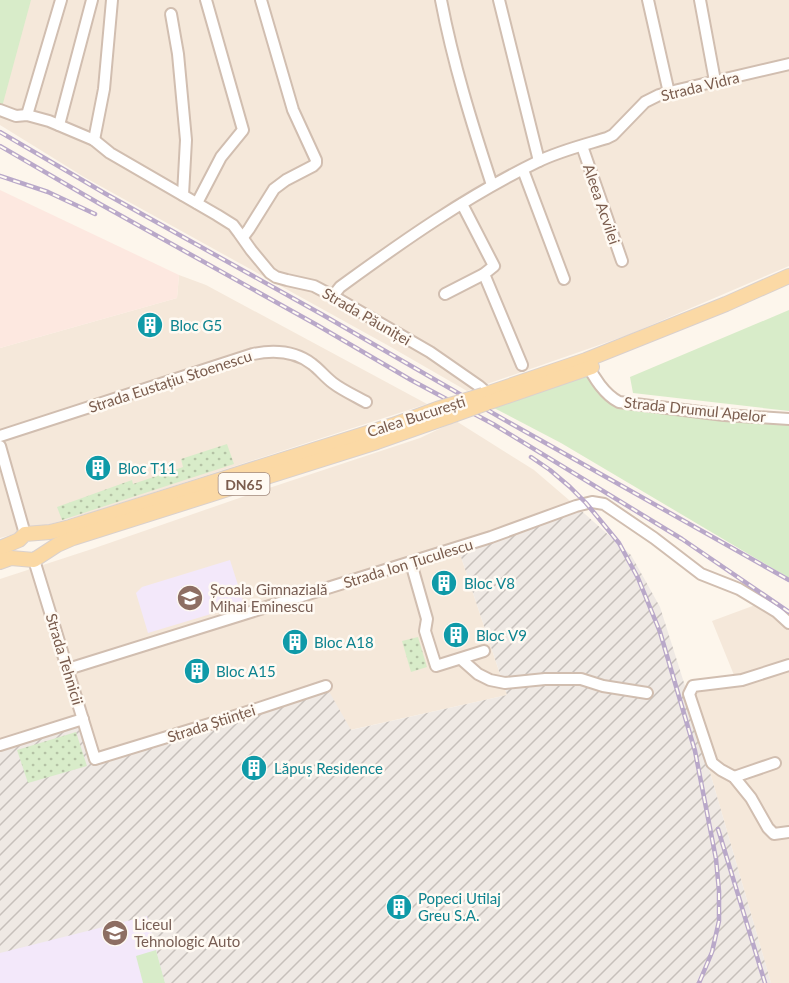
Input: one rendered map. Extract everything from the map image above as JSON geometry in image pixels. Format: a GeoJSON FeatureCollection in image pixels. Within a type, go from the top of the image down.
{"type":"FeatureCollection","features":[{"type":"Feature","properties":{"kind":"main road","name":"Calea București"},"geometry":{"type":"LineString","coordinates":[[588,364],[789,276]]}},
{"type":"Feature","properties":{"kind":"main road","name":"Calea București"},"geometry":{"type":"LineString","coordinates":[[0,562],[11,558],[33,557],[73,538],[588,364],[789,286]]}},
{"type":"Feature","properties":{"kind":"main road","name":"Calea București"},"geometry":{"type":"LineString","coordinates":[[0,548],[26,536],[70,527],[395,430]]}},
{"type":"Feature","properties":{"kind":"main road"},"geometry":{"type":"LineString","coordinates":[[26,536],[41,538],[44,544],[33,557],[19,554],[17,549],[26,536]]}},
{"type":"Feature","properties":{"kind":"street"},"geometry":{"type":"LineString","coordinates":[[27,115],[61,0]]}},
{"type":"Feature","properties":{"kind":"street"},"geometry":{"type":"LineString","coordinates":[[58,124],[92,0]]}},
{"type":"Feature","properties":{"kind":"street"},"geometry":{"type":"LineString","coordinates":[[94,140],[104,89],[112,0]]}},
{"type":"Feature","properties":{"kind":"street"},"geometry":{"type":"LineString","coordinates":[[196,203],[221,158],[243,130],[206,0]]}},
{"type":"Feature","properties":{"kind":"street"},"geometry":{"type":"LineString","coordinates":[[243,237],[274,189],[316,164],[293,110],[261,0]]}},
{"type":"Feature","properties":{"kind":"street"},"geometry":{"type":"LineString","coordinates":[[441,0],[448,40],[492,185]]}},
{"type":"Feature","properties":{"kind":"street"},"geometry":{"type":"LineString","coordinates":[[499,0],[538,161]]}},
{"type":"Feature","properties":{"kind":"street"},"geometry":{"type":"LineString","coordinates":[[648,0],[669,93]]}},
{"type":"Feature","properties":{"kind":"street"},"geometry":{"type":"LineString","coordinates":[[700,0],[715,81]]}},
{"type":"Feature","properties":{"kind":"street"},"geometry":{"type":"LineString","coordinates":[[171,14],[178,54],[186,140],[183,195]]}},
{"type":"Feature","properties":{"kind":"street","name":"Strada Vidra"},"geometry":{"type":"LineString","coordinates":[[333,296],[340,286],[424,226],[492,185],[538,161],[613,135],[645,102],[669,93],[789,64]]}},
{"type":"Feature","properties":{"kind":"street","name":"Strada Păuniței"},"geometry":{"type":"LineString","coordinates":[[0,110],[16,116],[27,115],[58,124],[94,140],[110,153],[233,225],[270,273],[287,280],[314,286],[333,296],[430,352],[487,398]]}},
{"type":"Feature","properties":{"kind":"street","name":"Aleea Acvilei"},"geometry":{"type":"LineString","coordinates":[[582,146],[622,261]]}},
{"type":"Feature","properties":{"kind":"street"},"geometry":{"type":"LineString","coordinates":[[523,170],[564,279]]}},
{"type":"Feature","properties":{"kind":"street"},"geometry":{"type":"LineString","coordinates":[[445,294],[484,274],[494,266],[462,204]]}},
{"type":"Feature","properties":{"kind":"street"},"geometry":{"type":"LineString","coordinates":[[484,274],[522,364]]}},
{"type":"Feature","properties":{"kind":"street","name":"Strada Eustațiu Stoenescu"},"geometry":{"type":"LineString","coordinates":[[0,436],[266,351],[280,351],[310,362],[335,384],[366,402]]}},
{"type":"Feature","properties":{"kind":"street","name":"Strada Drumul Apelor"},"geometry":{"type":"LineString","coordinates":[[588,364],[612,399],[619,402],[724,415],[789,419]]}},
{"type":"Feature","properties":{"kind":"street"},"geometry":{"type":"LineString","coordinates":[[0,447],[26,536]]}},
{"type":"Feature","properties":{"kind":"street","name":"Strada Ion Țuculescu"},"geometry":{"type":"LineString","coordinates":[[68,669],[411,563],[592,502],[604,504],[654,537],[701,574],[739,589],[789,622]]}},
{"type":"Feature","properties":{"kind":"street","name":"Strada Tehnicii"},"geometry":{"type":"LineString","coordinates":[[33,557],[95,759]]}},
{"type":"Feature","properties":{"kind":"street"},"geometry":{"type":"LineString","coordinates":[[411,563],[427,619],[425,631],[436,666],[484,651]]}},
{"type":"Feature","properties":{"kind":"street"},"geometry":{"type":"LineString","coordinates":[[461,658],[478,674],[490,680],[505,683],[554,678],[581,679],[603,686],[647,693]]}},
{"type":"Feature","properties":{"kind":"street"},"geometry":{"type":"LineString","coordinates":[[789,665],[742,680],[693,686],[689,694],[712,763],[734,777],[751,798],[768,828],[774,834],[789,832]]}},
{"type":"Feature","properties":{"kind":"street","name":"Strada Științei"},"geometry":{"type":"LineString","coordinates":[[95,759],[326,686]]}},
{"type":"Feature","properties":{"kind":"street"},"geometry":{"type":"LineString","coordinates":[[0,745],[83,719]]}},
{"type":"Feature","properties":{"kind":"street"},"geometry":{"type":"LineString","coordinates":[[734,777],[775,763]]}},
{"type":"Feature","properties":{"kind":"shaded area"},"geometry":{"type":"Polygon","coordinates":[[[0,0],[789,0],[789,266],[628,335],[467,391],[84,177],[0,125],[0,0]]]}},
{"type":"Feature","properties":{"kind":"shaded area"},"geometry":{"type":"Polygon","coordinates":[[[0,190],[179,275],[177,298],[0,348],[0,190]]]}},
{"type":"Feature","properties":{"kind":"shaded area"},"geometry":{"type":"Polygon","coordinates":[[[179,275],[206,285],[427,404],[96,511],[0,538],[0,348],[177,298],[179,275]]]}},
{"type":"Feature","properties":{"kind":"shaded area"},"geometry":{"type":"Polygon","coordinates":[[[456,421],[534,470],[576,506],[458,548],[507,695],[350,730],[95,759],[0,745],[0,579],[420,438],[456,421]]]}},
{"type":"Feature","properties":{"kind":"shaded area"},"geometry":{"type":"Polygon","coordinates":[[[576,506],[631,555],[660,607],[771,983],[0,983],[0,745],[83,719],[95,758],[326,686],[351,730],[507,695],[458,548],[576,506]]]}},
{"type":"Feature","properties":{"kind":"shaded area","name":"Școala Gimnazială Mihai Eminescu"},"geometry":{"type":"Polygon","coordinates":[[[230,560],[244,604],[148,633],[136,593],[142,587],[230,560]]]}},
{"type":"Feature","properties":{"kind":"shaded area"},"geometry":{"type":"Polygon","coordinates":[[[766,601],[789,620],[789,983],[771,983],[685,686],[736,680],[712,621],[766,601]]]}},
{"type":"Feature","properties":{"kind":"shaded area","name":"Liceul Tehnologic Auto"},"geometry":{"type":"Polygon","coordinates":[[[147,916],[165,983],[0,983],[0,953],[147,916]]]}},
{"type":"Feature","properties":{"kind":"green space"},"geometry":{"type":"Polygon","coordinates":[[[0,0],[31,0],[2,107],[0,107],[0,0]]]}},
{"type":"Feature","properties":{"kind":"green space"},"geometry":{"type":"Polygon","coordinates":[[[789,310],[789,411],[633,393],[630,377],[789,310]]]}},
{"type":"Feature","properties":{"kind":"green space"},"geometry":{"type":"Polygon","coordinates":[[[588,375],[617,406],[789,424],[789,578],[561,443],[494,408],[588,375]]]}},
{"type":"Feature","properties":{"kind":"green space"},"geometry":{"type":"Polygon","coordinates":[[[227,444],[234,464],[62,520],[57,507],[132,480],[133,484],[183,467],[181,459],[227,444]]]}},
{"type":"Feature","properties":{"kind":"green space"},"geometry":{"type":"Polygon","coordinates":[[[418,637],[427,667],[411,672],[402,641],[418,637]]]}},
{"type":"Feature","properties":{"kind":"green space"},"geometry":{"type":"Polygon","coordinates":[[[76,732],[87,766],[28,783],[17,750],[76,732]]]}},
{"type":"Feature","properties":{"kind":"green space"},"geometry":{"type":"Polygon","coordinates":[[[156,950],[165,983],[143,983],[136,956],[156,950]]]}},
{"type":"Feature","properties":{"kind":"railway"},"geometry":{"type":"LineString","coordinates":[[0,132],[789,580]]}},
{"type":"Feature","properties":{"kind":"railway"},"geometry":{"type":"LineString","coordinates":[[0,146],[411,380],[493,424],[682,539],[789,612]]}},
{"type":"Feature","properties":{"kind":"railway"},"geometry":{"type":"LineString","coordinates":[[0,176],[48,192],[95,214]]}},
{"type":"Feature","properties":{"kind":"railway"},"geometry":{"type":"LineString","coordinates":[[531,457],[570,487],[619,543],[638,578],[660,632],[695,751],[716,859],[719,921],[712,952],[699,983]]}},
{"type":"Feature","properties":{"kind":"railway"},"geometry":{"type":"LineString","coordinates":[[718,829],[765,983]]}},
{"type":"Feature","properties":{"kind":"place","name":"Bloc G5"},"geometry":{"type":"Point","coordinates":[150,325]}},
{"type":"Feature","properties":{"kind":"place","name":"Bloc T11"},"geometry":{"type":"Point","coordinates":[98,468]}},
{"type":"Feature","properties":{"kind":"place","name":"Bloc V8"},"geometry":{"type":"Point","coordinates":[444,583]}},
{"type":"Feature","properties":{"kind":"place","name":"Școala Gimnazială Mihai Eminescu"},"geometry":{"type":"Point","coordinates":[190,598]}},
{"type":"Feature","properties":{"kind":"place","name":"Bloc V9"},"geometry":{"type":"Point","coordinates":[456,635]}},
{"type":"Feature","properties":{"kind":"place","name":"Bloc A18"},"geometry":{"type":"Point","coordinates":[295,642]}},
{"type":"Feature","properties":{"kind":"place","name":"Bloc A15"},"geometry":{"type":"Point","coordinates":[197,671]}},
{"type":"Feature","properties":{"kind":"place","name":"Lăpuș Residence"},"geometry":{"type":"Point","coordinates":[254,768]}},
{"type":"Feature","properties":{"kind":"place","name":"Popeci Utilaj Greu S.A."},"geometry":{"type":"Point","coordinates":[399,907]}},
{"type":"Feature","properties":{"kind":"place","name":"Liceul Tehnologic Auto"},"geometry":{"type":"Point","coordinates":[115,933]}}]}
